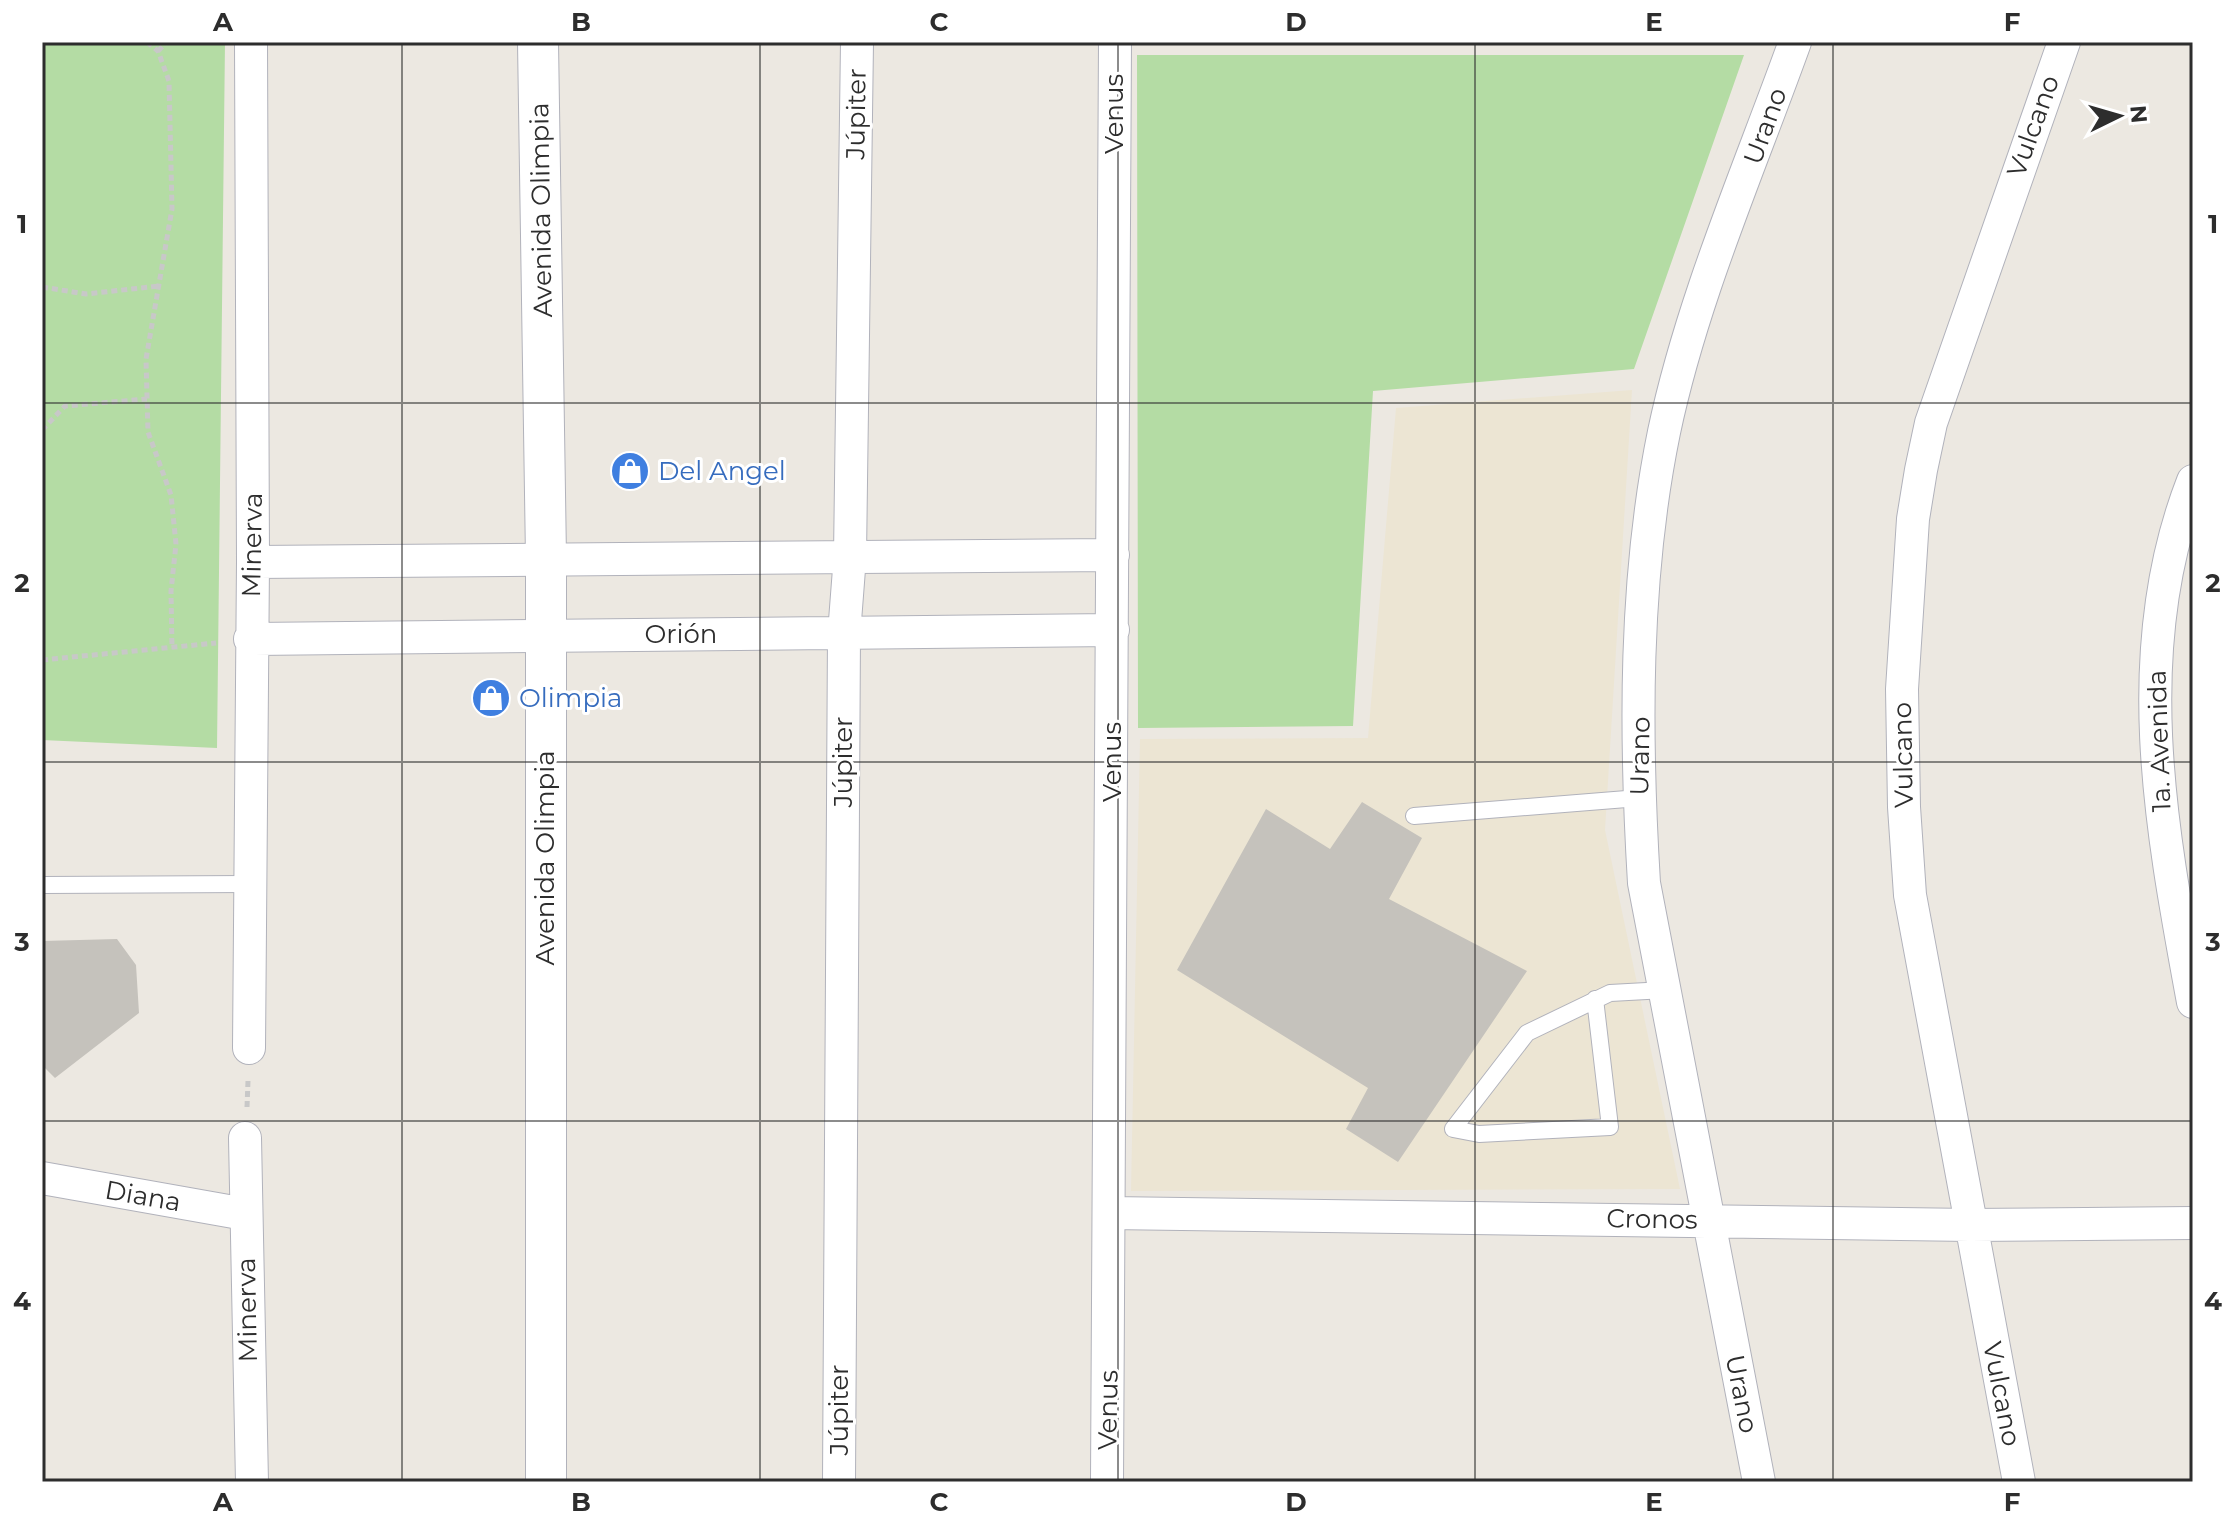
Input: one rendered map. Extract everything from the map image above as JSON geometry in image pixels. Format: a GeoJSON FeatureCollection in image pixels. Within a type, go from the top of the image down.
{"type":"FeatureCollection","features":[{"type":"Feature","properties":{"kind":"street","name":"Minerva"},"geometry":{"type":"LineString","coordinates":[[249,1048],[253,562],[251,42]]}},
{"type":"Feature","properties":{"kind":"street","name":"Avenida Olimpia"},"geometry":{"type":"LineString","coordinates":[[538,42],[546,558],[546,1482]]}},
{"type":"Feature","properties":{"kind":"street","name":"Júpiter"},"geometry":{"type":"LineString","coordinates":[[839,1482],[844,634],[850,556],[857,42]]}},
{"type":"Feature","properties":{"kind":"street","name":"Venus"},"geometry":{"type":"LineString","coordinates":[[1107,1482],[1115,42]]}},
{"type":"Feature","properties":{"kind":"street","name":"Urano"},"geometry":{"type":"LineString","coordinates":[[1759,1482],[1644,883],[1639,798],[1643,571],[1664,431],[1700,307],[1795,42]]}},
{"type":"Feature","properties":{"kind":"street","name":"Vulcano"},"geometry":{"type":"LineString","coordinates":[[2019,1482],[1910,895],[1904,807],[1902,689],[1913,519],[1931,423],[2064,42]]}},
{"type":"Feature","properties":{"kind":"street","name":"1a. Avenida"},"geometry":{"type":"LineString","coordinates":[[2193,481],[2178,520],[2159,606],[2153,681],[2163,838],[2193,1002]]}},
{"type":"Feature","properties":{"kind":"street"},"geometry":{"type":"LineString","coordinates":[[253,562],[1113,555]]}},
{"type":"Feature","properties":{"kind":"street","name":"Orión"},"geometry":{"type":"LineString","coordinates":[[250,639],[1113,630]]}},
{"type":"Feature","properties":{"kind":"street","name":"Minerva"},"geometry":{"type":"LineString","coordinates":[[245,1138],[252,1482]]}},
{"type":"Feature","properties":{"kind":"street","name":"Diana"},"geometry":{"type":"LineString","coordinates":[[42,1178],[245,1214]]}},
{"type":"Feature","properties":{"kind":"street","name":"Cronos"},"geometry":{"type":"LineString","coordinates":[[1110,1213],[1970,1225],[2193,1223]]}},
{"type":"Feature","properties":{"kind":"street"},"geometry":{"type":"LineString","coordinates":[[1745,1482],[1759,1482]]}},
{"type":"Feature","properties":{"kind":"lane"},"geometry":{"type":"LineString","coordinates":[[1414,816],[1639,798]]}},
{"type":"Feature","properties":{"kind":"lane"},"geometry":{"type":"LineString","coordinates":[[42,885],[250,884]]}},
{"type":"Feature","properties":{"kind":"lane"},"geometry":{"type":"LineString","coordinates":[[1595,999],[1610,1127],[1479,1134],[1453,1129],[1527,1033],[1595,999],[1610,993],[1665,990]]}},
{"type":"Feature","properties":{"kind":"path"},"geometry":{"type":"LineString","coordinates":[[147,42],[158,51],[169,81],[172,209],[146,359],[148,432],[171,495],[176,544],[172,648]]}},
{"type":"Feature","properties":{"kind":"path"},"geometry":{"type":"LineString","coordinates":[[158,51],[167,42]]}},
{"type":"Feature","properties":{"kind":"path"},"geometry":{"type":"LineString","coordinates":[[42,287],[86,294],[159,286]]}},
{"type":"Feature","properties":{"kind":"path"},"geometry":{"type":"LineString","coordinates":[[42,430],[65,406],[147,399]]}},
{"type":"Feature","properties":{"kind":"path"},"geometry":{"type":"LineString","coordinates":[[42,660],[250,639]]}},
{"type":"Feature","properties":{"kind":"path"},"geometry":{"type":"LineString","coordinates":[[245,1138],[249,1048]]}},
{"type":"Feature","properties":{"kind":"shaded area"},"geometry":{"type":"Polygon","coordinates":[[[1632,390],[1605,830],[1680,1189],[1131,1191],[1140,739],[1368,738],[1396,408],[1632,390]]]}},
{"type":"Feature","properties":{"kind":"green space"},"geometry":{"type":"Polygon","coordinates":[[[42,42],[225,42],[217,748],[42,740],[42,42]]]}},
{"type":"Feature","properties":{"kind":"green space"},"geometry":{"type":"Polygon","coordinates":[[[1137,55],[1744,55],[1634,369],[1373,391],[1353,726],[1138,728],[1137,55]]]}},
{"type":"Feature","properties":{"kind":"building"},"geometry":{"type":"Polygon","coordinates":[[[1362,802],[1422,838],[1389,899],[1527,971],[1398,1162],[1346,1129],[1368,1088],[1177,970],[1266,809],[1330,849],[1362,802]]]}},
{"type":"Feature","properties":{"kind":"building"},"geometry":{"type":"Polygon","coordinates":[[[117,939],[136,965],[139,1013],[55,1078],[42,1065],[42,941],[117,939]]]}},
{"type":"Feature","properties":{"kind":"place","name":"Del Angel"},"geometry":{"type":"Point","coordinates":[630,471]}},
{"type":"Feature","properties":{"kind":"place","name":"Olimpia"},"geometry":{"type":"Point","coordinates":[491,698]}}]}
